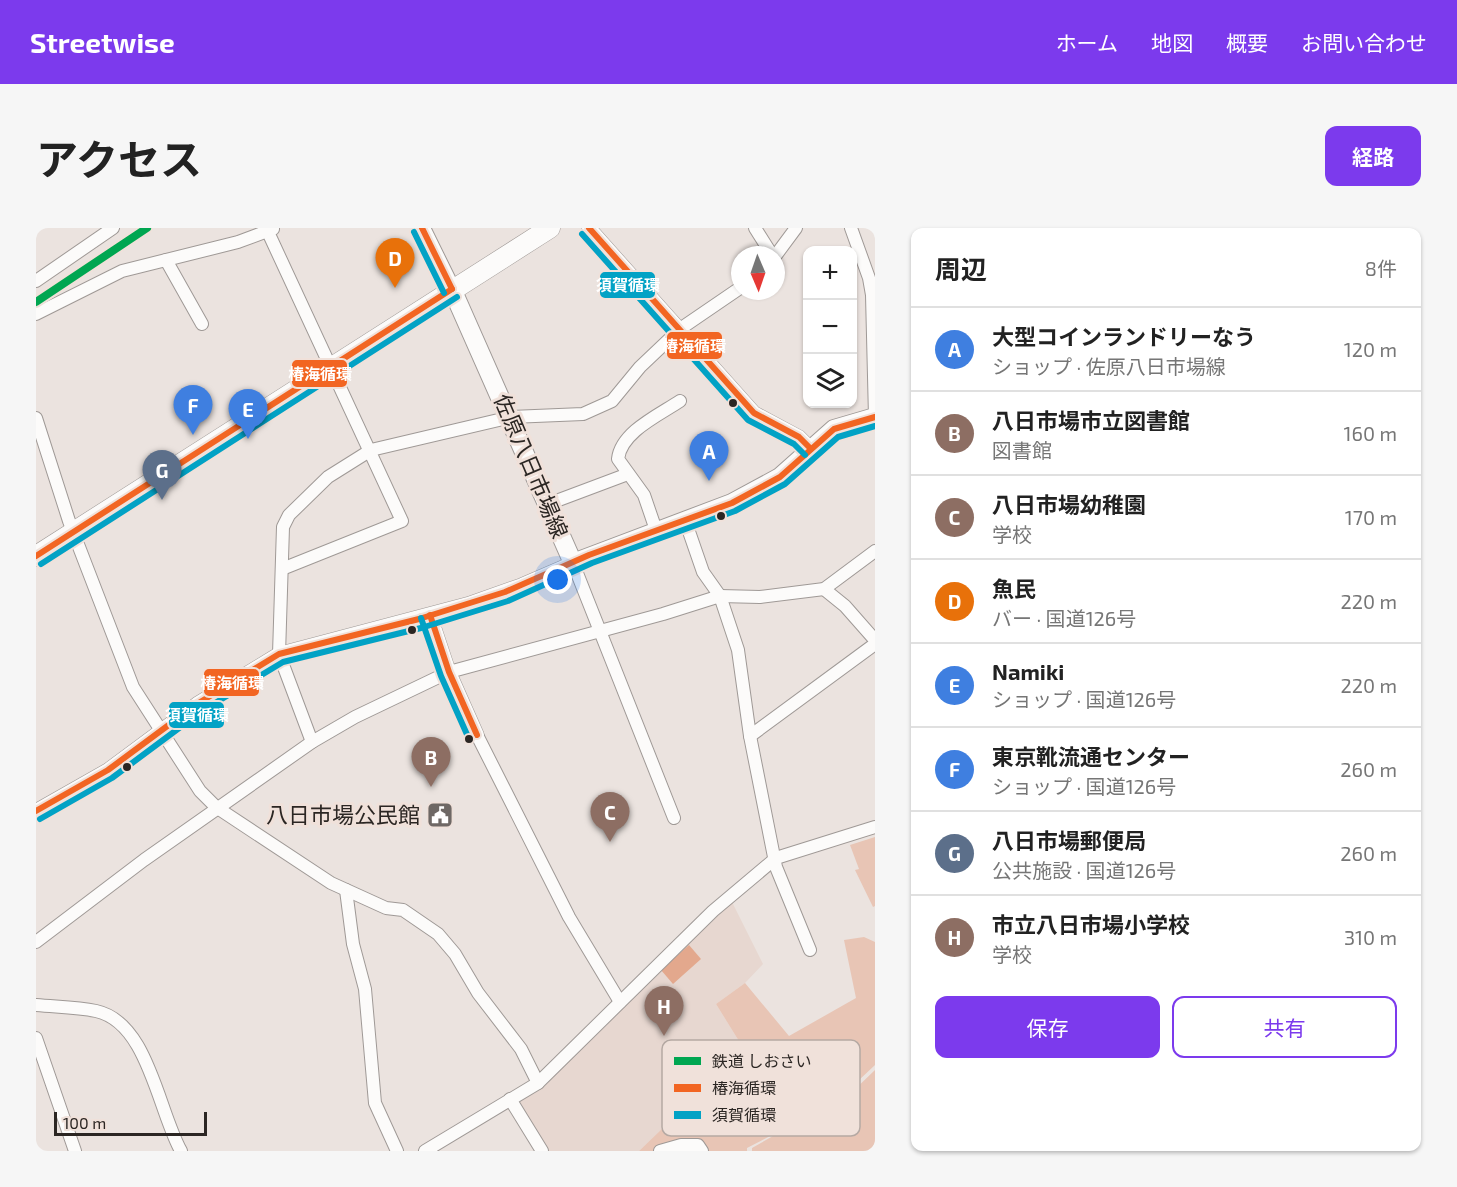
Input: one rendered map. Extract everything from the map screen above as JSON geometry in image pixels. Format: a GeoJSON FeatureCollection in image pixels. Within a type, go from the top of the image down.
{"type":"FeatureCollection","features":[{"type":"Feature","properties":{"kind":"highway"},"geometry":{"type":"LineString","coordinates":[[36,556],[550,228]]}},
{"type":"Feature","properties":{"kind":"main road"},"geometry":{"type":"LineString","coordinates":[[422,228],[452,289]]}},
{"type":"Feature","properties":{"kind":"main road","name":"佐原八日市場線"},"geometry":{"type":"LineString","coordinates":[[452,289],[511,417],[573,563],[732,503],[766,486],[803,458],[834,429],[875,417]]}},
{"type":"Feature","properties":{"kind":"street"},"geometry":{"type":"LineString","coordinates":[[36,281],[113,228]]}},
{"type":"Feature","properties":{"kind":"street"},"geometry":{"type":"LineString","coordinates":[[589,228],[754,413],[800,437],[811,449]]}},
{"type":"Feature","properties":{"kind":"street"},"geometry":{"type":"LineString","coordinates":[[755,228],[768,246]]}},
{"type":"Feature","properties":{"kind":"street"},"geometry":{"type":"LineString","coordinates":[[781,246],[796,228]]}},
{"type":"Feature","properties":{"kind":"street"},"geometry":{"type":"LineString","coordinates":[[851,228],[869,278],[872,295],[875,417]]}},
{"type":"Feature","properties":{"kind":"street"},"geometry":{"type":"LineString","coordinates":[[36,314],[122,271],[271,230],[402,521],[282,569]]}},
{"type":"Feature","properties":{"kind":"street"},"geometry":{"type":"LineString","coordinates":[[166,260],[202,324]]}},
{"type":"Feature","properties":{"kind":"street"},"geometry":{"type":"LineString","coordinates":[[312,742],[279,654],[283,527],[289,514],[328,477],[371,450],[511,417],[583,414],[612,401],[640,367],[680,329],[731,294]]}},
{"type":"Feature","properties":{"kind":"street"},"geometry":{"type":"LineString","coordinates":[[657,530],[644,495],[618,459],[622,444],[680,401]]}},
{"type":"Feature","properties":{"kind":"street"},"geometry":{"type":"LineString","coordinates":[[36,418],[74,532],[133,687],[200,790],[216,807],[346,890],[386,908],[403,910],[438,934],[455,954],[478,993],[521,1049],[538,1083]]}},
{"type":"Feature","properties":{"kind":"street"},"geometry":{"type":"LineString","coordinates":[[548,504],[628,474]]}},
{"type":"Feature","properties":{"kind":"street"},"geometry":{"type":"LineString","coordinates":[[685,520],[703,572],[720,596],[738,650],[750,736],[776,867],[810,950]]}},
{"type":"Feature","properties":{"kind":"street"},"geometry":{"type":"LineString","coordinates":[[36,942],[216,807],[312,742],[355,717],[449,672],[663,614],[720,596],[760,597],[824,589],[875,551]]}},
{"type":"Feature","properties":{"kind":"street"},"geometry":{"type":"LineString","coordinates":[[36,811],[108,770],[159,730],[279,654],[430,615],[505,592],[573,563],[674,818]]}},
{"type":"Feature","properties":{"kind":"street"},"geometry":{"type":"LineString","coordinates":[[750,736],[875,642],[844,606],[824,589]]}},
{"type":"Feature","properties":{"kind":"street"},"geometry":{"type":"LineString","coordinates":[[430,615],[449,672],[477,735],[569,917],[620,1002]]}},
{"type":"Feature","properties":{"kind":"street"},"geometry":{"type":"LineString","coordinates":[[425,1151],[538,1083],[713,911],[776,858],[875,827]]}},
{"type":"Feature","properties":{"kind":"street"},"geometry":{"type":"LineString","coordinates":[[346,890],[353,944],[365,989],[375,1103],[397,1151]]}},
{"type":"Feature","properties":{"kind":"street"},"geometry":{"type":"LineString","coordinates":[[36,1005],[98,1011],[122,1024],[141,1052],[181,1151]]}},
{"type":"Feature","properties":{"kind":"street"},"geometry":{"type":"LineString","coordinates":[[36,1038],[75,1151]]}},
{"type":"Feature","properties":{"kind":"street"},"geometry":{"type":"LineString","coordinates":[[510,1099],[542,1151]]}},
{"type":"Feature","properties":{"kind":"street"},"geometry":{"type":"LineString","coordinates":[[660,1151],[681,1145],[698,1145],[702,1151]]}},
{"type":"Feature","properties":{"kind":"shaded area"},"geometry":{"type":"Polygon","coordinates":[[[875,837],[875,906],[873,907],[855,870],[859,869],[850,845],[875,837]]]}},
{"type":"Feature","properties":{"kind":"shaded area"},"geometry":{"type":"Polygon","coordinates":[[[731,900],[763,964],[745,983],[716,1004],[738,1040],[662,1040],[662,1129],[639,1151],[549,1151],[518,1103],[541,1087],[731,900]]]}},
{"type":"Feature","properties":{"kind":"shaded area"},"geometry":{"type":"Polygon","coordinates":[[[864,937],[875,942],[875,1065],[860,1079],[860,1040],[738,1040],[716,1004],[745,983],[789,1036],[856,998],[844,940],[864,937]]]}},
{"type":"Feature","properties":{"kind":"shaded area"},"geometry":{"type":"Polygon","coordinates":[[[689,945],[701,959],[673,984],[661,970],[689,945]]]}},
{"type":"Feature","properties":{"kind":"shaded area"},"geometry":{"type":"Polygon","coordinates":[[[875,1070],[875,1151],[752,1151],[752,1148],[773,1136],[860,1136],[860,1084],[875,1070]]]}},
{"type":"Feature","properties":{"kind":"shaded area"},"geometry":{"type":"Polygon","coordinates":[[[662,1129],[662,1136],[770,1136],[747,1148],[747,1151],[639,1151],[662,1129]]]}},
{"type":"Feature","properties":{"kind":"rail line","name":"しおさい"},"geometry":{"type":"LineString","coordinates":[[36,302],[147,228]]}},
{"type":"Feature","properties":{"kind":"transit line","name":"椿海循環"},"geometry":{"type":"LineString","coordinates":[[422,228],[452,289]]}},
{"type":"Feature","properties":{"kind":"transit line","name":"椿海循環"},"geometry":{"type":"LineString","coordinates":[[589,228],[754,413],[799,437],[811,449]]}},
{"type":"Feature","properties":{"kind":"transit line","name":"須賀循環"},"geometry":{"type":"LineString","coordinates":[[414,232],[444,293]]}},
{"type":"Feature","properties":{"kind":"transit line","name":"須賀循環"},"geometry":{"type":"LineString","coordinates":[[582,234],[748,420],[794,444],[805,455]]}},
{"type":"Feature","properties":{"kind":"transit line","name":"椿海循環"},"geometry":{"type":"LineString","coordinates":[[36,556],[452,289]]}},
{"type":"Feature","properties":{"kind":"transit line","name":"須賀循環"},"geometry":{"type":"LineString","coordinates":[[41,564],[457,297]]}},
{"type":"Feature","properties":{"kind":"transit line","name":"椿海循環"},"geometry":{"type":"LineString","coordinates":[[36,811],[108,770],[197,704],[279,654],[419,619],[505,592],[589,555],[732,503],[780,477],[834,429],[875,417]]}},
{"type":"Feature","properties":{"kind":"transit line","name":"須賀循環"},"geometry":{"type":"LineString","coordinates":[[40,819],[112,778],[202,711],[283,662],[421,628],[508,601],[592,563],[735,511],[785,484],[838,437],[875,426]]}},
{"type":"Feature","properties":{"kind":"transit line","name":"椿海循環"},"geometry":{"type":"LineString","coordinates":[[430,615],[449,672],[477,735]]}},
{"type":"Feature","properties":{"kind":"transit line","name":"須賀循環"},"geometry":{"type":"LineString","coordinates":[[421,618],[441,676],[469,739]]}},
{"type":"Feature","properties":{"kind":"place","name":"魚民"},"geometry":{"type":"Point","coordinates":[395,288]}},
{"type":"Feature","properties":{"kind":"place","name":"東京靴流通センター"},"geometry":{"type":"Point","coordinates":[193,435]}},
{"type":"Feature","properties":{"kind":"place","name":"Namiki"},"geometry":{"type":"Point","coordinates":[248,439]}},
{"type":"Feature","properties":{"kind":"place","name":"大型コインランドリーなう"},"geometry":{"type":"Point","coordinates":[709,481]}},
{"type":"Feature","properties":{"kind":"place","name":"八日市場郵便局"},"geometry":{"type":"Point","coordinates":[162,500]}},
{"type":"Feature","properties":{"kind":"place","name":"八日市場市立図書館"},"geometry":{"type":"Point","coordinates":[431,787]}},
{"type":"Feature","properties":{"kind":"place","name":"八日市場公民館"},"geometry":{"type":"Point","coordinates":[440,815]}},
{"type":"Feature","properties":{"kind":"place","name":"八日市場幼稚園"},"geometry":{"type":"Point","coordinates":[610,842]}},
{"type":"Feature","properties":{"kind":"place","name":"市立八日市場小学校"},"geometry":{"type":"Point","coordinates":[664,1036]}}]}
